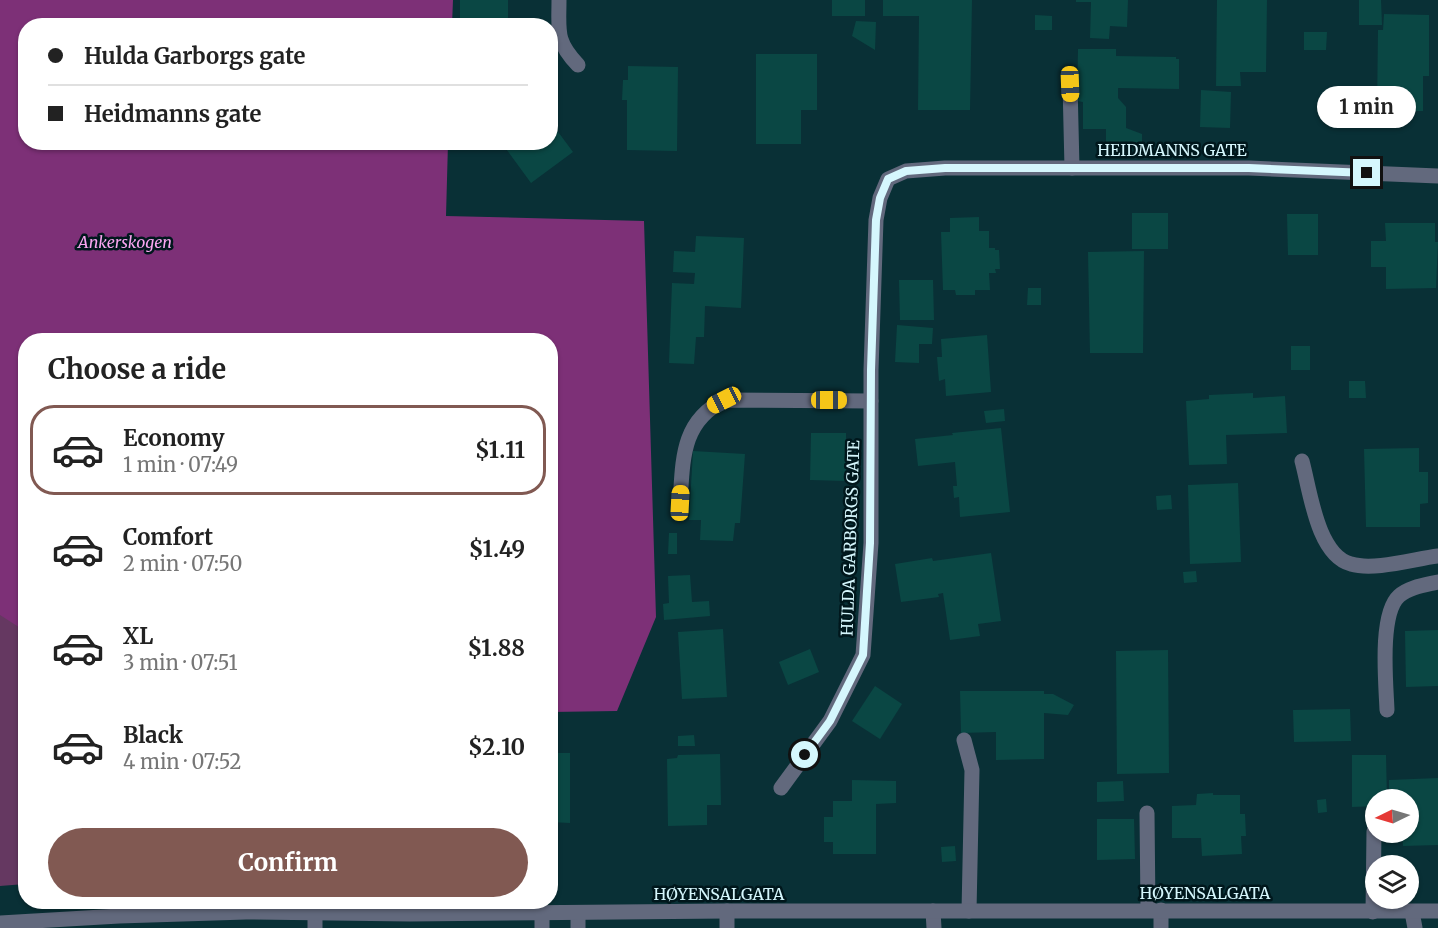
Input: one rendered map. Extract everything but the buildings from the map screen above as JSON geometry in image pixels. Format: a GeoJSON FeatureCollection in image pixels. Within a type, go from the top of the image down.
{"type":"FeatureCollection","features":[{"type":"Feature","properties":{"kind":"street"},"geometry":{"type":"LineString","coordinates":[[559,0],[559,37],[564,51],[578,65]]}},
{"type":"Feature","properties":{"kind":"street"},"geometry":{"type":"LineString","coordinates":[[1070,84],[1072,168]]}},
{"type":"Feature","properties":{"kind":"street","name":"HEIDMANNS GATE"},"geometry":{"type":"LineString","coordinates":[[906,171],[945,168],[1249,168],[1438,176]]}},
{"type":"Feature","properties":{"kind":"street","name":"HULDA GARBORGS GATE"},"geometry":{"type":"LineString","coordinates":[[781,788],[830,721],[863,655],[870,543],[876,220],[880,198],[888,179],[906,171]]}},
{"type":"Feature","properties":{"kind":"street"},"geometry":{"type":"LineString","coordinates":[[680,503],[688,438],[699,418],[711,406],[724,400],[871,400]]}},
{"type":"Feature","properties":{"kind":"street"},"geometry":{"type":"LineString","coordinates":[[1302,461],[1326,544],[1338,557],[1351,564],[1371,566],[1438,556]]}},
{"type":"Feature","properties":{"kind":"street"},"geometry":{"type":"LineString","coordinates":[[1387,710],[1385,644],[1389,612],[1398,596],[1419,586],[1438,582]]}},
{"type":"Feature","properties":{"kind":"street"},"geometry":{"type":"LineString","coordinates":[[964,740],[972,770],[969,911]]}},
{"type":"Feature","properties":{"kind":"street"},"geometry":{"type":"LineString","coordinates":[[1148,813],[1155,910],[1161,928]]}},
{"type":"Feature","properties":{"kind":"street"},"geometry":{"type":"LineString","coordinates":[[1373,912],[1374,843]]}},
{"type":"Feature","properties":{"kind":"street"},"geometry":{"type":"LineString","coordinates":[[727,911],[727,928]]}},
{"type":"Feature","properties":{"kind":"street","name":"HØYENSALGATA"},"geometry":{"type":"LineString","coordinates":[[0,923],[246,912],[315,921],[578,921],[727,911],[1438,911]]}},
{"type":"Feature","properties":{"kind":"street"},"geometry":{"type":"LineString","coordinates":[[933,911],[934,928]]}},
{"type":"Feature","properties":{"kind":"street"},"geometry":{"type":"LineString","coordinates":[[1412,912],[1414,928]]}},
{"type":"Feature","properties":{"kind":"shaded area"},"geometry":{"type":"Polygon","coordinates":[[[0,613],[18,623],[18,885],[0,886],[0,613]]]}},
{"type":"Feature","properties":{"kind":"green space","name":"Ankerskogen"},"geometry":{"type":"Polygon","coordinates":[[[0,0],[453,0],[452,18],[18,18],[18,150],[448,150],[446,216],[644,221],[656,617],[617,711],[558,712],[558,333],[18,333],[18,627],[0,615],[0,0]]]}},
{"type":"Feature","properties":{"kind":"route"},"geometry":{"type":"LineString","coordinates":[[805,755],[830,721],[863,655],[870,543],[871,370],[876,220],[880,198],[888,179],[906,171],[945,168],[1249,168],[1367,173]]}}]}
